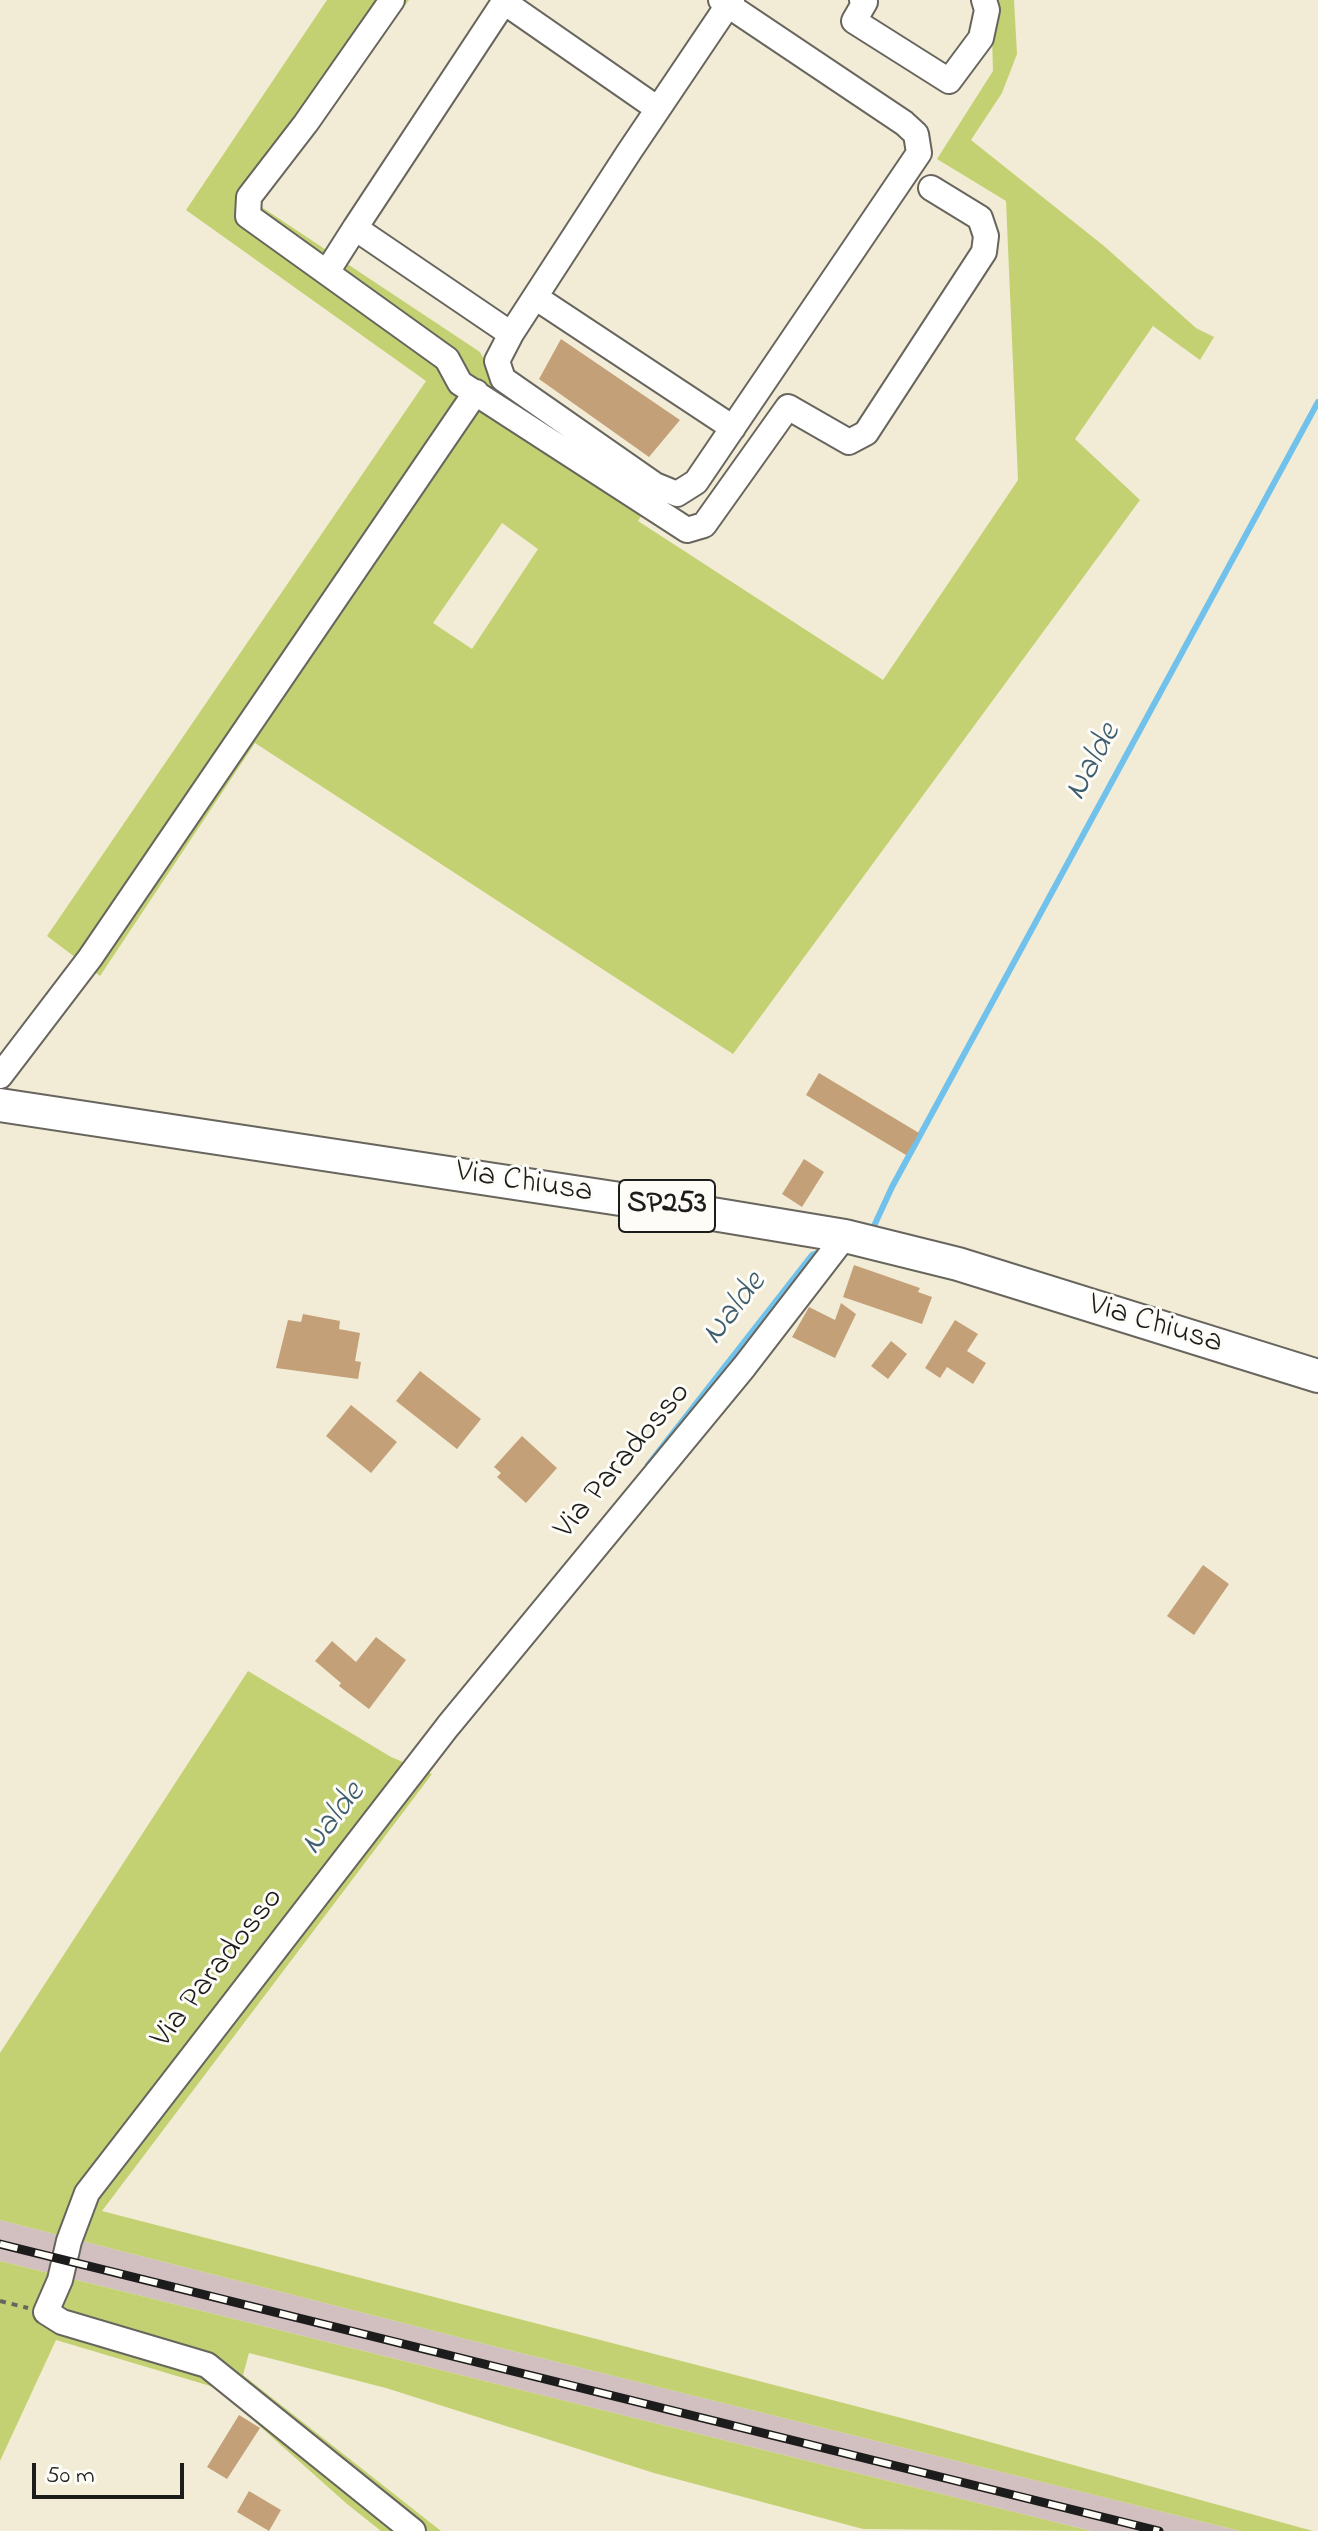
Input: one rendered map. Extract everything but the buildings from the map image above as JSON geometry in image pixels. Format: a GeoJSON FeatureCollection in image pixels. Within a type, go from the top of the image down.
{"type":"FeatureCollection","features":[{"type":"Feature","properties":{"kind":"main road","name":"Via Chiusa"},"geometry":{"type":"LineString","coordinates":[[0,1105],[845,1236],[958,1264],[1318,1376]]}},
{"type":"Feature","properties":{"kind":"street"},"geometry":{"type":"LineString","coordinates":[[392,0],[306,123],[249,197],[248,216],[447,359],[468,388],[687,530],[704,525],[788,407],[849,442],[866,433],[984,252],[986,236],[980,218],[931,188]]}},
{"type":"Feature","properties":{"kind":"street"},"geometry":{"type":"LineString","coordinates":[[862,0],[865,2],[854,21],[949,81],[981,38],[987,10],[984,0]]}},
{"type":"Feature","properties":{"kind":"street"},"geometry":{"type":"LineString","coordinates":[[327,272],[502,1],[658,109]]}},
{"type":"Feature","properties":{"kind":"street"},"geometry":{"type":"LineString","coordinates":[[0,1076],[90,958],[468,388],[497,361],[511,334],[727,2],[916,134],[919,153],[696,482],[677,494],[655,485],[503,379],[497,361]]}},
{"type":"Feature","properties":{"kind":"street"},"geometry":{"type":"LineString","coordinates":[[355,228],[511,334]]}},
{"type":"Feature","properties":{"kind":"street"},"geometry":{"type":"LineString","coordinates":[[535,297],[733,428]]}},
{"type":"Feature","properties":{"kind":"street","name":"Via Paradosso"},"geometry":{"type":"LineString","coordinates":[[413,2531],[207,2365],[62,2322],[46,2312],[60,2280],[69,2241],[87,2193],[448,1726],[744,1367],[845,1236]]}},
{"type":"Feature","properties":{"kind":"shaded area"},"geometry":{"type":"Polygon","coordinates":[[[0,2220],[1240,2531],[1091,2531],[0,2261],[0,2220]]]}},
{"type":"Feature","properties":{"kind":"green space"},"geometry":{"type":"Polygon","coordinates":[[[327,0],[409,0],[257,204],[480,352],[499,387],[655,494],[638,521],[883,680],[1018,480],[1006,201],[937,159],[993,71],[991,0],[1014,0],[1017,54],[1002,93],[971,140],[1104,246],[1196,328],[1214,337],[1200,360],[1153,326],[1075,439],[1140,500],[733,1054],[255,743],[100,976],[47,936],[426,381],[186,210],[327,0]],[[502,523],[433,623],[472,649],[538,549],[502,523]]]}},
{"type":"Feature","properties":{"kind":"green space"},"geometry":{"type":"Polygon","coordinates":[[[248,1671],[391,1757],[432,1774],[102,2211],[917,2422],[1313,2531],[1240,2531],[0,2220],[0,2053],[248,1671]]]}},
{"type":"Feature","properties":{"kind":"green space"},"geometry":{"type":"Polygon","coordinates":[[[0,2261],[1091,2531],[863,2529],[654,2473],[386,2388],[249,2353],[243,2375],[441,2531],[381,2531],[217,2388],[56,2340],[0,2461],[0,2261]]]}},
{"type":"Feature","properties":{"kind":"waterway","name":"Nalde"},"geometry":{"type":"LineString","coordinates":[[868,1229],[874,1226],[892,1187],[1318,402]]}},
{"type":"Feature","properties":{"kind":"waterway","name":"Nalde"},"geometry":{"type":"LineString","coordinates":[[648,1465],[812,1255],[822,1251]]}},
{"type":"Feature","properties":{"kind":"railway"},"geometry":{"type":"LineString","coordinates":[[0,2244],[1159,2531]]}}]}
